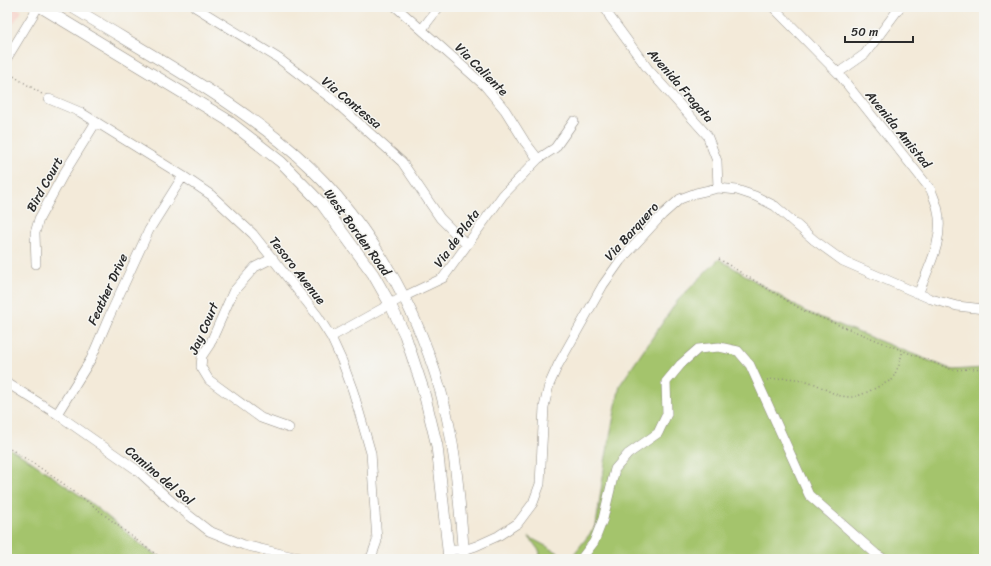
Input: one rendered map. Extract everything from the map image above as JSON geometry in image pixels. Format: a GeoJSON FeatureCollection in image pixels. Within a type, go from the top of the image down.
{"type":"FeatureCollection","features":[{"type":"Feature","properties":{"kind":"main road","name":"West Borden Road"},"geometry":{"type":"LineString","coordinates":[[40,7],[226,119],[281,162],[321,203],[373,274],[405,335],[424,389],[437,446],[448,555]]}},
{"type":"Feature","properties":{"kind":"main road","name":"West Borden Road"},"geometry":{"type":"LineString","coordinates":[[72,7],[230,104],[282,143],[322,180],[354,219],[388,268],[416,323],[430,360],[446,412],[455,465],[464,554]]}},
{"type":"Feature","properties":{"kind":"street"},"geometry":{"type":"LineString","coordinates":[[7,58],[40,7]]}},
{"type":"Feature","properties":{"kind":"street","name":"Via Contessa"},"geometry":{"type":"LineString","coordinates":[[195,7],[278,58],[333,100],[402,162],[440,218],[467,245]]}},
{"type":"Feature","properties":{"kind":"street","name":"Via Caliente"},"geometry":{"type":"LineString","coordinates":[[396,7],[485,86],[505,110],[525,142],[538,159]]}},
{"type":"Feature","properties":{"kind":"street"},"geometry":{"type":"LineString","coordinates":[[422,29],[439,7]]}},
{"type":"Feature","properties":{"kind":"street","name":"Avenida Fragata"},"geometry":{"type":"LineString","coordinates":[[605,7],[610,17],[648,70],[707,135],[717,161],[718,188]]}},
{"type":"Feature","properties":{"kind":"street","name":"Avenida Amistad"},"geometry":{"type":"LineString","coordinates":[[773,7],[838,73],[931,190],[938,210],[939,229],[936,251],[919,292]]}},
{"type":"Feature","properties":{"kind":"street"},"geometry":{"type":"LineString","coordinates":[[838,73],[865,54],[900,7]]}},
{"type":"Feature","properties":{"kind":"street","name":"Tesoro Avenue"},"geometry":{"type":"LineString","coordinates":[[49,99],[80,112],[183,176],[210,195],[253,234],[317,315],[331,337],[342,360],[353,391],[371,453],[377,541],[370,558]]}},
{"type":"Feature","properties":{"kind":"street","name":"Via de Plata"},"geometry":{"type":"LineString","coordinates":[[331,337],[403,297],[443,278],[503,194],[538,159],[555,148],[574,121]]}},
{"type":"Feature","properties":{"kind":"street","name":"Bird Court"},"geometry":{"type":"LineString","coordinates":[[36,264],[35,233],[39,219],[63,175],[96,122]]}},
{"type":"Feature","properties":{"kind":"street","name":"Feather Drive"},"geometry":{"type":"LineString","coordinates":[[57,414],[91,359],[109,316],[149,230],[183,176]]}},
{"type":"Feature","properties":{"kind":"street","name":"Via Barquero"},"geometry":{"type":"LineString","coordinates":[[448,555],[464,554],[518,523],[533,503],[540,484],[544,407],[549,385],[558,365],[603,285],[620,261],[662,215],[680,199],[696,193],[718,188],[737,190],[755,196],[775,206],[814,240],[843,261],[931,298],[957,306],[984,309]]}},
{"type":"Feature","properties":{"kind":"street","name":"Jay Court"},"geometry":{"type":"LineString","coordinates":[[273,258],[255,267],[233,292],[210,344],[202,356],[201,367],[209,380],[261,418],[289,428]]}},
{"type":"Feature","properties":{"kind":"street"},"geometry":{"type":"LineString","coordinates":[[581,559],[594,542],[603,519],[615,469],[628,454],[658,433],[667,414],[666,382],[681,364],[698,349],[719,347],[738,351],[750,365],[809,495],[876,554],[884,559]]}},
{"type":"Feature","properties":{"kind":"street","name":"Camino del Sol"},"geometry":{"type":"LineString","coordinates":[[7,383],[57,414],[137,470],[172,502],[209,531],[244,545],[308,559]]}},
{"type":"Feature","properties":{"kind":"path"},"geometry":{"type":"LineString","coordinates":[[7,72],[49,99]]}},
{"type":"Feature","properties":{"kind":"path"},"geometry":{"type":"LineString","coordinates":[[719,259],[804,311],[953,370],[984,368]]}},
{"type":"Feature","properties":{"kind":"path"},"geometry":{"type":"LineString","coordinates":[[756,380],[775,378],[797,379],[812,383],[839,396],[853,397],[892,380],[899,365],[903,350]]}},
{"type":"Feature","properties":{"kind":"path"},"geometry":{"type":"LineString","coordinates":[[7,447],[62,482],[124,529],[142,546],[163,559]]}},
{"type":"Feature","properties":{"kind":"shaded area"},"geometry":{"type":"Polygon","coordinates":[[[7,7],[15,7],[22,11],[7,32],[7,7]]]}},
{"type":"Feature","properties":{"kind":"green space"},"geometry":{"type":"Polygon","coordinates":[[[719,259],[804,311],[953,370],[984,368],[984,559],[570,559],[596,526],[605,462],[620,385],[678,300],[719,259]]]}},
{"type":"Feature","properties":{"kind":"green space"},"geometry":{"type":"Polygon","coordinates":[[[7,447],[29,460],[88,501],[142,546],[163,559],[7,559],[7,447]]]}},
{"type":"Feature","properties":{"kind":"green space"},"geometry":{"type":"Polygon","coordinates":[[[529,537],[570,559],[539,559],[540,552],[529,537]]]}}]}
